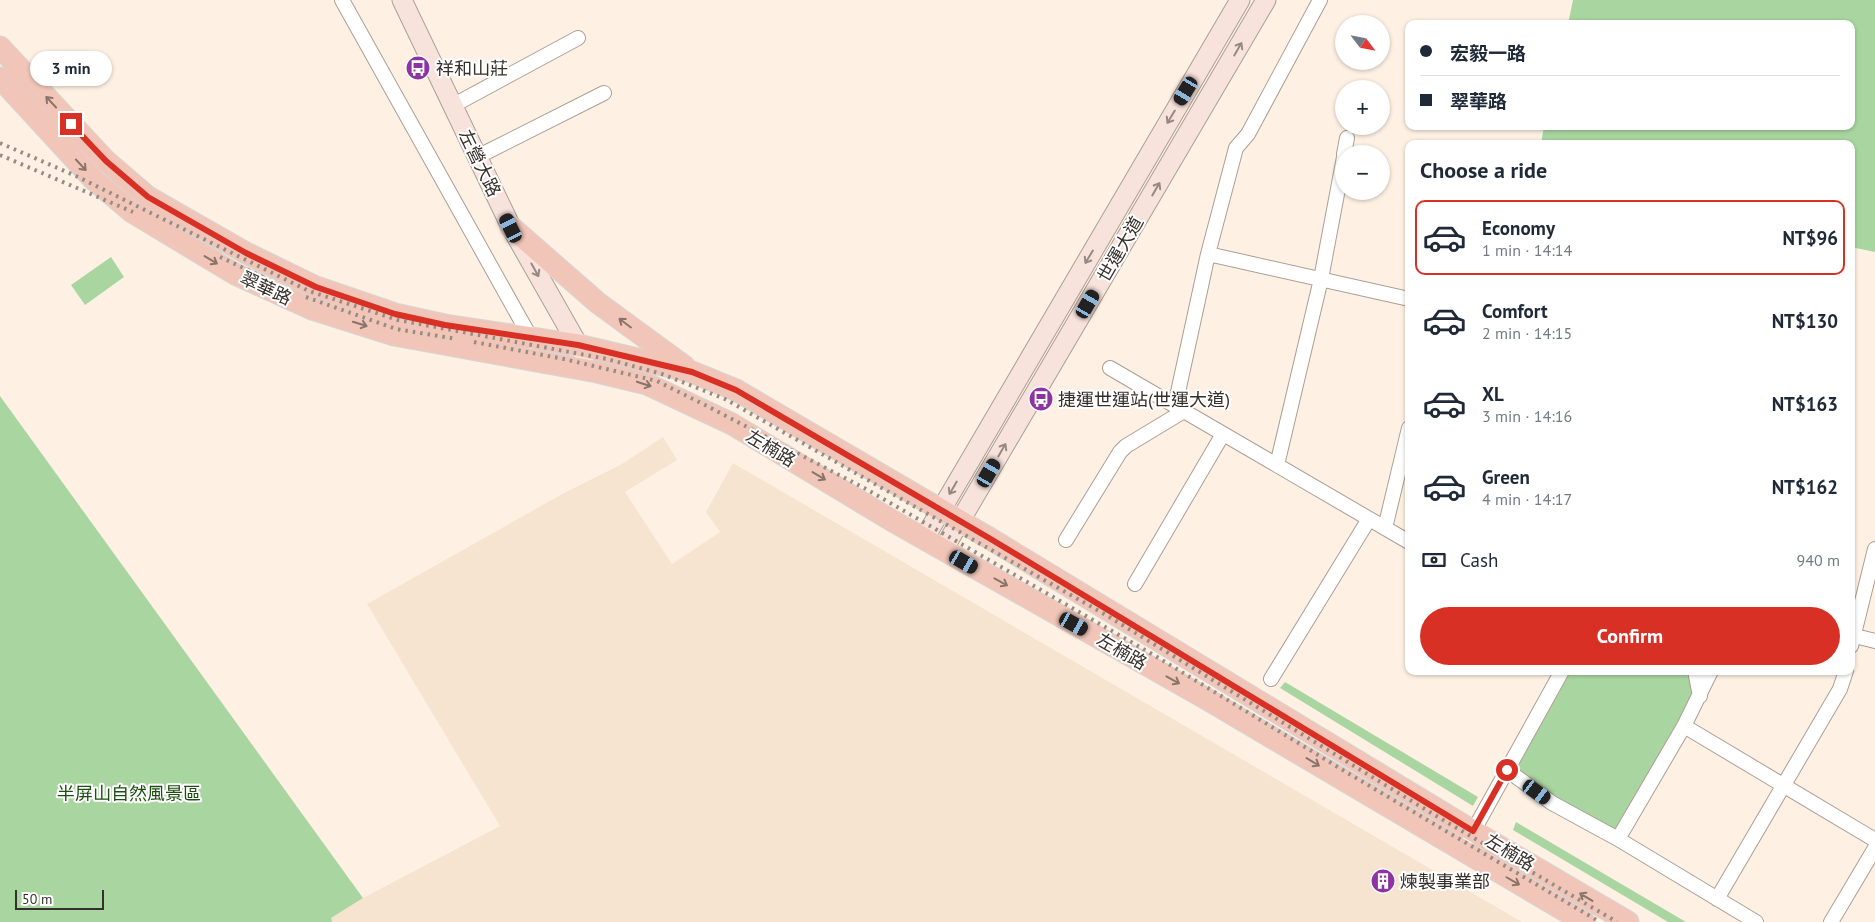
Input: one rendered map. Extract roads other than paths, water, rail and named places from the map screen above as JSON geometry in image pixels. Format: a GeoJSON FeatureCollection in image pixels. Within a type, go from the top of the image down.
{"type":"FeatureCollection","features":[{"type":"Feature","properties":{"kind":"main road","name":"翠華路"},"geometry":{"type":"LineString","coordinates":[[0,47],[106,161],[148,197],[246,253],[316,287],[395,314],[445,325],[578,345],[692,372]]}},
{"type":"Feature","properties":{"kind":"main road","name":"翠華路"},"geometry":{"type":"LineString","coordinates":[[0,78],[93,179],[132,212],[234,274],[312,309],[394,335],[597,372]]}},
{"type":"Feature","properties":{"kind":"main road"},"geometry":{"type":"LineString","coordinates":[[511,228],[598,302],[692,372]]}},
{"type":"Feature","properties":{"kind":"main road","name":"左楠路"},"geometry":{"type":"LineString","coordinates":[[597,372],[647,384],[732,424],[924,539],[1205,698],[1584,922]]}},
{"type":"Feature","properties":{"kind":"main road","name":"左楠路"},"geometry":{"type":"LineString","coordinates":[[692,372],[736,390],[1628,922]]}},
{"type":"Feature","properties":{"kind":"street"},"geometry":{"type":"LineString","coordinates":[[342,0],[545,362]]}},
{"type":"Feature","properties":{"kind":"street","name":"左營大路"},"geometry":{"type":"LineString","coordinates":[[402,0],[511,228],[578,345],[597,372]]}},
{"type":"Feature","properties":{"kind":"street","name":"世運大道"},"geometry":{"type":"LineString","coordinates":[[924,539],[1240,0]]}},
{"type":"Feature","properties":{"kind":"street","name":"世運大道"},"geometry":{"type":"LineString","coordinates":[[943,550],[1266,0]]}},
{"type":"Feature","properties":{"kind":"street"},"geometry":{"type":"LineString","coordinates":[[1066,540],[1120,452],[1179,408],[1208,254],[1236,148],[1248,134],[1320,0]]}},
{"type":"Feature","properties":{"kind":"street"},"geometry":{"type":"LineString","coordinates":[[452,106],[578,38]]}},
{"type":"Feature","properties":{"kind":"street"},"geometry":{"type":"LineString","coordinates":[[477,157],[604,94]]}},
{"type":"Feature","properties":{"kind":"street"},"geometry":{"type":"LineString","coordinates":[[1346,145],[1347,138]]}},
{"type":"Feature","properties":{"kind":"street"},"geometry":{"type":"LineString","coordinates":[[1277,466],[1321,279],[1336,200]]}},
{"type":"Feature","properties":{"kind":"street"},"geometry":{"type":"LineString","coordinates":[[1208,254],[1405,297]]}},
{"type":"Feature","properties":{"kind":"street"},"geometry":{"type":"LineString","coordinates":[[1110,368],[1405,540]]}},
{"type":"Feature","properties":{"kind":"street"},"geometry":{"type":"LineString","coordinates":[[1135,584],[1223,434]]}},
{"type":"Feature","properties":{"kind":"street"},"geometry":{"type":"LineString","coordinates":[[1385,528],[1405,445]]}},
{"type":"Feature","properties":{"kind":"street"},"geometry":{"type":"LineString","coordinates":[[1271,679],[1369,519]]}},
{"type":"Feature","properties":{"kind":"street"},"geometry":{"type":"LineString","coordinates":[[1855,627],[1875,549]]}},
{"type":"Feature","properties":{"kind":"street"},"geometry":{"type":"LineString","coordinates":[[1855,639],[1875,641]]}},
{"type":"Feature","properties":{"kind":"street"},"geometry":{"type":"LineString","coordinates":[[1462,850],[1560,675]]}},
{"type":"Feature","properties":{"kind":"street"},"geometry":{"type":"LineString","coordinates":[[1696,675],[1700,696]]}},
{"type":"Feature","properties":{"kind":"street"},"geometry":{"type":"LineString","coordinates":[[1618,840],[1684,726],[1709,675]]}},
{"type":"Feature","properties":{"kind":"street"},"geometry":{"type":"LineString","coordinates":[[1717,899],[1840,689],[1845,675]]}},
{"type":"Feature","properties":{"kind":"street"},"geometry":{"type":"LineString","coordinates":[[1684,726],[1875,840]]}},
{"type":"Feature","properties":{"kind":"street"},"geometry":{"type":"LineString","coordinates":[[1507,770],[1552,803],[1756,922]]}},
{"type":"Feature","properties":{"kind":"street"},"geometry":{"type":"LineString","coordinates":[[1831,922],[1875,848]]}},
{"type":"Feature","properties":{"kind":"railway"},"geometry":{"type":"LineString","coordinates":[[0,143],[76,176],[309,291],[398,320],[607,359],[662,374],[725,399],[1106,615],[1433,814],[1617,922]]}},
{"type":"Feature","properties":{"kind":"railway"},"geometry":{"type":"LineString","coordinates":[[0,155],[133,212]]}},
{"type":"Feature","properties":{"kind":"railway"},"geometry":{"type":"LineString","coordinates":[[220,257],[263,277]]}},
{"type":"Feature","properties":{"kind":"railway"},"geometry":{"type":"LineString","coordinates":[[306,297],[396,329],[457,339]]}},
{"type":"Feature","properties":{"kind":"railway"},"geometry":{"type":"LineString","coordinates":[[474,342],[564,359],[657,381],[705,405],[866,489],[1157,657],[1346,772],[1600,922]]}},
{"type":"Feature","properties":{"kind":"place","name":"祥和山莊"},"geometry":{"type":"Point","coordinates":[418,68]}},
{"type":"Feature","properties":{"kind":"place","name":"捷運世運站(世運大道)"},"geometry":{"type":"Point","coordinates":[1041,399]}},
{"type":"Feature","properties":{"kind":"place","name":"煉製事業部"},"geometry":{"type":"Point","coordinates":[1383,881]}},
{"type":"Feature","properties":{"kind":"park label","name":"半屏山自然風景區"},"geometry":{"type":"Point","coordinates":[129,793]}}]}
